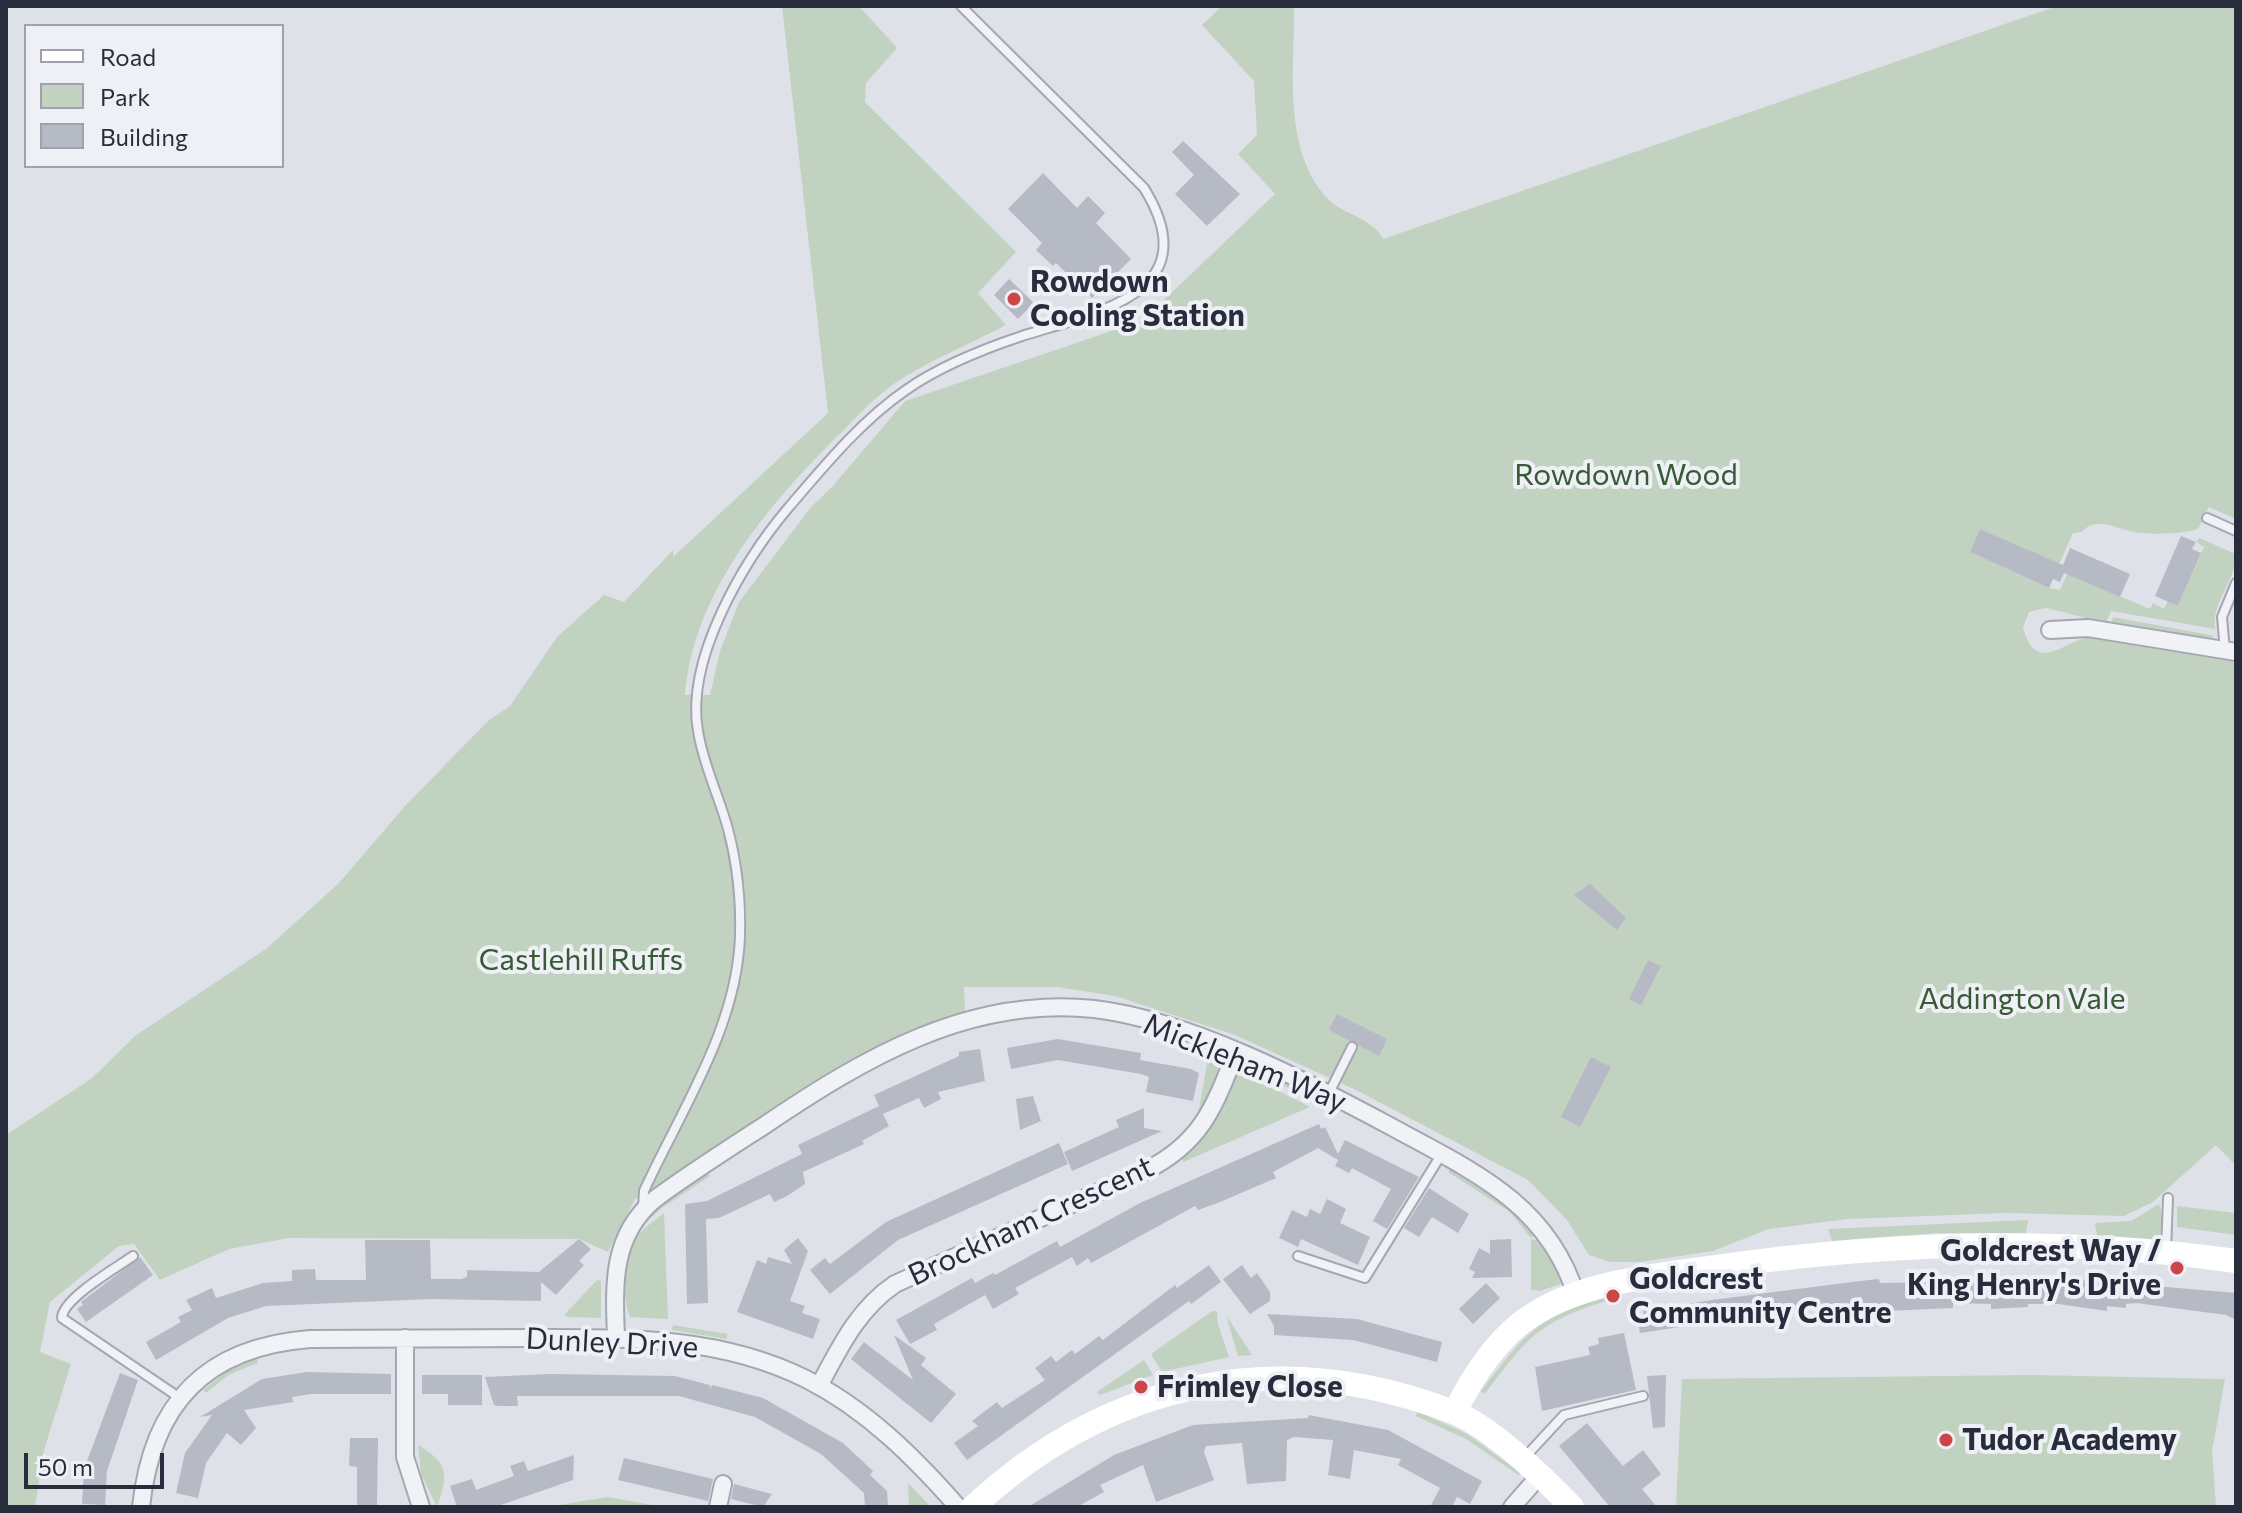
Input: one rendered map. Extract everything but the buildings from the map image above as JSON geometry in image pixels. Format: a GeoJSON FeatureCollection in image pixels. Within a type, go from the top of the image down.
{"type":"FeatureCollection","features":[{"type":"Feature","properties":{"kind":"street"},"geometry":{"type":"LineString","coordinates":[[2050,630],[2088,628],[2230,652]]}},
{"type":"Feature","properties":{"kind":"street","name":"Mickleham Way"},"geometry":{"type":"LineString","coordinates":[[616,1337],[617,1257],[628,1230],[643,1208],[846,1071],[906,1041],[972,1019],[1031,1009],[1096,1010],[1151,1022],[1236,1052],[1328,1094],[1441,1155],[1506,1195],[1538,1222],[1562,1257],[1576,1295]]}},
{"type":"Feature","properties":{"kind":"street","name":"Brockham Crescent"},"geometry":{"type":"LineString","coordinates":[[819,1386],[855,1322],[877,1297],[895,1284],[1147,1170],[1180,1150],[1212,1112],[1236,1052]]}},
{"type":"Feature","properties":{"kind":"street"},"geometry":{"type":"LineString","coordinates":[[1455,1412],[1477,1374],[1516,1327],[1544,1308],[1576,1295],[1676,1273],[1898,1246],[2049,1245],[2166,1252],[2236,1261]]}},
{"type":"Feature","properties":{"kind":"street","name":"Dunley Drive"},"geometry":{"type":"LineString","coordinates":[[141,1507],[154,1441],[180,1398],[223,1360],[266,1345],[310,1339],[616,1337],[707,1346],[755,1359],[819,1386],[887,1434],[958,1507]]}},
{"type":"Feature","properties":{"kind":"street"},"geometry":{"type":"LineString","coordinates":[[405,1338],[406,1467],[421,1507]]}},
{"type":"Feature","properties":{"kind":"street"},"geometry":{"type":"LineString","coordinates":[[973,1507],[1018,1469],[1072,1435],[1145,1401],[1199,1384],[1254,1378],[1341,1381],[1392,1392],[1455,1412],[1532,1468],[1572,1507]]}},
{"type":"Feature","properties":{"kind":"street"},"geometry":{"type":"LineString","coordinates":[[1512,1507],[1532,1468]]}},
{"type":"Feature","properties":{"kind":"street"},"geometry":{"type":"LineString","coordinates":[[718,1507],[723,1484]]}},
{"type":"Feature","properties":{"kind":"lane"},"geometry":{"type":"LineString","coordinates":[[643,1208],[644,1191],[720,1034],[734,985],[740,937],[737,874],[729,831],[698,731],[696,692],[722,608],[786,510],[880,410],[908,389],[953,364],[1023,336],[1111,308],[1148,282],[1165,252],[1163,224],[1144,188],[961,6]]}},
{"type":"Feature","properties":{"kind":"lane"},"geometry":{"type":"LineString","coordinates":[[2207,518],[2236,531]]}},
{"type":"Feature","properties":{"kind":"lane"},"geometry":{"type":"LineString","coordinates":[[2230,652],[2222,617],[2236,583]]}},
{"type":"Feature","properties":{"kind":"lane"},"geometry":{"type":"LineString","coordinates":[[1328,1094],[1352,1047]]}},
{"type":"Feature","properties":{"kind":"lane"},"geometry":{"type":"LineString","coordinates":[[1298,1256],[1365,1278],[1441,1155]]}},
{"type":"Feature","properties":{"kind":"lane"},"geometry":{"type":"LineString","coordinates":[[2166,1252],[2168,1198]]}},
{"type":"Feature","properties":{"kind":"lane"},"geometry":{"type":"LineString","coordinates":[[133,1256],[72,1300],[62,1310],[62,1318],[180,1398]]}},
{"type":"Feature","properties":{"kind":"lane"},"geometry":{"type":"LineString","coordinates":[[1532,1468],[1564,1415],[1643,1396]]}},
{"type":"Feature","properties":{"kind":"green space"},"geometry":{"type":"Polygon","coordinates":[[[782,6],[859,6],[897,48],[866,83],[865,102],[1016,252],[978,293],[1006,325],[928,364],[887,389],[790,486],[740,550],[720,584],[703,620],[691,657],[685,695],[710,695],[720,651],[739,602],[811,507],[832,487],[905,401],[1150,318],[1165,299],[1275,194],[1238,154],[1257,135],[1254,81],[1202,25],[1222,6],[1294,6],[1294,106],[1303,155],[1312,177],[1326,197],[1371,225],[1383,239],[2057,6],[2236,6],[2236,519],[2209,507],[2198,529],[2185,532],[2141,533],[2094,524],[2082,532],[2073,533],[2059,564],[1980,529],[1970,552],[2049,588],[2060,590],[2067,574],[2150,609],[2153,603],[2164,609],[2168,601],[2178,606],[2204,547],[2196,542],[2199,538],[2236,554],[2217,610],[2215,629],[2111,611],[2106,623],[2046,608],[2029,612],[2023,627],[2029,642],[2044,653],[2093,636],[2236,660],[2236,1166],[2216,1145],[2153,1202],[2124,1216],[2005,1213],[1848,1219],[1769,1229],[1713,1251],[1641,1262],[1610,1262],[1589,1255],[1567,1220],[1528,1180],[1356,1090],[1235,1035],[1115,996],[1057,987],[964,987],[965,1013],[921,1029],[841,1068],[766,1114],[654,1191],[635,1199],[608,1252],[579,1239],[289,1238],[229,1249],[160,1280],[134,1244],[119,1246],[50,1302],[40,1352],[71,1364],[44,1450],[35,1507],[6,1507],[6,1135],[91,1079],[135,1036],[266,949],[339,883],[405,806],[488,721],[510,706],[557,637],[604,595],[624,602],[673,550],[673,557],[828,413],[782,6]]]}},
{"type":"Feature","properties":{"kind":"green space"},"geometry":{"type":"Polygon","coordinates":[[[2113,617],[2215,636],[2208,640],[2111,624],[2113,617]]]}},
{"type":"Feature","properties":{"kind":"green space"},"geometry":{"type":"Polygon","coordinates":[[[1208,1059],[1220,1063],[1221,1070],[1197,1120],[1208,1059]]]}},
{"type":"Feature","properties":{"kind":"green space"},"geometry":{"type":"Polygon","coordinates":[[[1249,1065],[1317,1097],[1315,1100],[1240,1066],[1249,1065]]]}},
{"type":"Feature","properties":{"kind":"green space"},"geometry":{"type":"Polygon","coordinates":[[[1237,1070],[1310,1107],[1183,1162],[1182,1157],[1214,1123],[1237,1070]]]}},
{"type":"Feature","properties":{"kind":"green space"},"geometry":{"type":"Polygon","coordinates":[[[1450,1168],[1501,1200],[1541,1236],[1530,1237],[1510,1212],[1448,1172],[1450,1168]]]}},
{"type":"Feature","properties":{"kind":"green space"},"geometry":{"type":"Polygon","coordinates":[[[708,1173],[710,1176],[662,1208],[639,1228],[659,1205],[708,1173]]]}},
{"type":"Feature","properties":{"kind":"green space"},"geometry":{"type":"Polygon","coordinates":[[[2159,1204],[2162,1214],[2160,1240],[2097,1236],[2095,1223],[2131,1221],[2159,1204]]]}},
{"type":"Feature","properties":{"kind":"green space"},"geometry":{"type":"Polygon","coordinates":[[[2177,1206],[2236,1213],[2236,1235],[2177,1227],[2177,1206]]]}},
{"type":"Feature","properties":{"kind":"green space"},"geometry":{"type":"Polygon","coordinates":[[[664,1213],[668,1319],[630,1317],[625,1278],[631,1247],[641,1232],[664,1213]]]}},
{"type":"Feature","properties":{"kind":"green space"},"geometry":{"type":"Polygon","coordinates":[[[2028,1220],[2026,1233],[1937,1233],[1832,1241],[1828,1229],[2028,1220]]]}},
{"type":"Feature","properties":{"kind":"green space"},"geometry":{"type":"Polygon","coordinates":[[[1531,1239],[1546,1242],[1561,1284],[1540,1291],[1531,1290],[1531,1239]]]}},
{"type":"Feature","properties":{"kind":"green space"},"geometry":{"type":"Polygon","coordinates":[[[597,1280],[601,1281],[601,1318],[566,1317],[565,1314],[597,1280]]]}},
{"type":"Feature","properties":{"kind":"green space"},"geometry":{"type":"Polygon","coordinates":[[[1605,1297],[1606,1301],[1548,1325],[1512,1359],[1485,1394],[1481,1391],[1521,1342],[1546,1321],[1605,1297]]]}},
{"type":"Feature","properties":{"kind":"green space"},"geometry":{"type":"Polygon","coordinates":[[[1212,1311],[1217,1311],[1229,1357],[1162,1372],[1151,1354],[1212,1311]]]}},
{"type":"Feature","properties":{"kind":"green space"},"geometry":{"type":"Polygon","coordinates":[[[1226,1315],[1252,1355],[1238,1356],[1226,1315]]]}},
{"type":"Feature","properties":{"kind":"green space"},"geometry":{"type":"Polygon","coordinates":[[[673,1325],[727,1334],[727,1339],[672,1330],[673,1325]]]}},
{"type":"Feature","properties":{"kind":"green space"},"geometry":{"type":"Polygon","coordinates":[[[257,1358],[258,1363],[230,1374],[206,1393],[203,1390],[228,1370],[257,1358]]]}},
{"type":"Feature","properties":{"kind":"green space"},"geometry":{"type":"Polygon","coordinates":[[[1144,1360],[1153,1375],[1100,1395],[1097,1392],[1144,1360]]]}},
{"type":"Feature","properties":{"kind":"green space","name":"Tudor Academy"},"geometry":{"type":"Polygon","coordinates":[[[2032,1375],[2225,1379],[2212,1451],[2216,1507],[1676,1507],[1682,1379],[2032,1375]]]}},
{"type":"Feature","properties":{"kind":"green space"},"geometry":{"type":"Polygon","coordinates":[[[1417,1411],[1467,1434],[1521,1473],[1518,1475],[1468,1440],[1416,1416],[1417,1411]]]}},
{"type":"Feature","properties":{"kind":"green space"},"geometry":{"type":"Polygon","coordinates":[[[418,1445],[436,1458],[444,1471],[437,1507],[421,1474],[418,1445]]]}},
{"type":"Feature","properties":{"kind":"green space"},"geometry":{"type":"Polygon","coordinates":[[[908,1483],[931,1507],[909,1507],[908,1483]]]}},
{"type":"Feature","properties":{"kind":"green space"},"geometry":{"type":"Polygon","coordinates":[[[608,1497],[663,1507],[546,1507],[608,1497]]]}},
{"type":"Feature","properties":{"kind":"place","name":"Rowdown Cooling Station"},"geometry":{"type":"Point","coordinates":[1014,299]}},
{"type":"Feature","properties":{"kind":"place","name":"Goldcrest Way / King Henry's Drive"},"geometry":{"type":"Point","coordinates":[2177,1268]}},
{"type":"Feature","properties":{"kind":"place","name":"Goldcrest Community Centre"},"geometry":{"type":"Point","coordinates":[1613,1296]}},
{"type":"Feature","properties":{"kind":"place","name":"Frimley Close"},"geometry":{"type":"Point","coordinates":[1141,1387]}},
{"type":"Feature","properties":{"kind":"place","name":"Tudor Academy"},"geometry":{"type":"Point","coordinates":[1946,1440]}},
{"type":"Feature","properties":{"kind":"park label","name":"Rowdown Wood"},"geometry":{"type":"Point","coordinates":[1626,475]}},
{"type":"Feature","properties":{"kind":"park label","name":"Castlehill Ruffs"},"geometry":{"type":"Point","coordinates":[581,960]}},
{"type":"Feature","properties":{"kind":"park label","name":"Addington Vale"},"geometry":{"type":"Point","coordinates":[2022,999]}}]}
